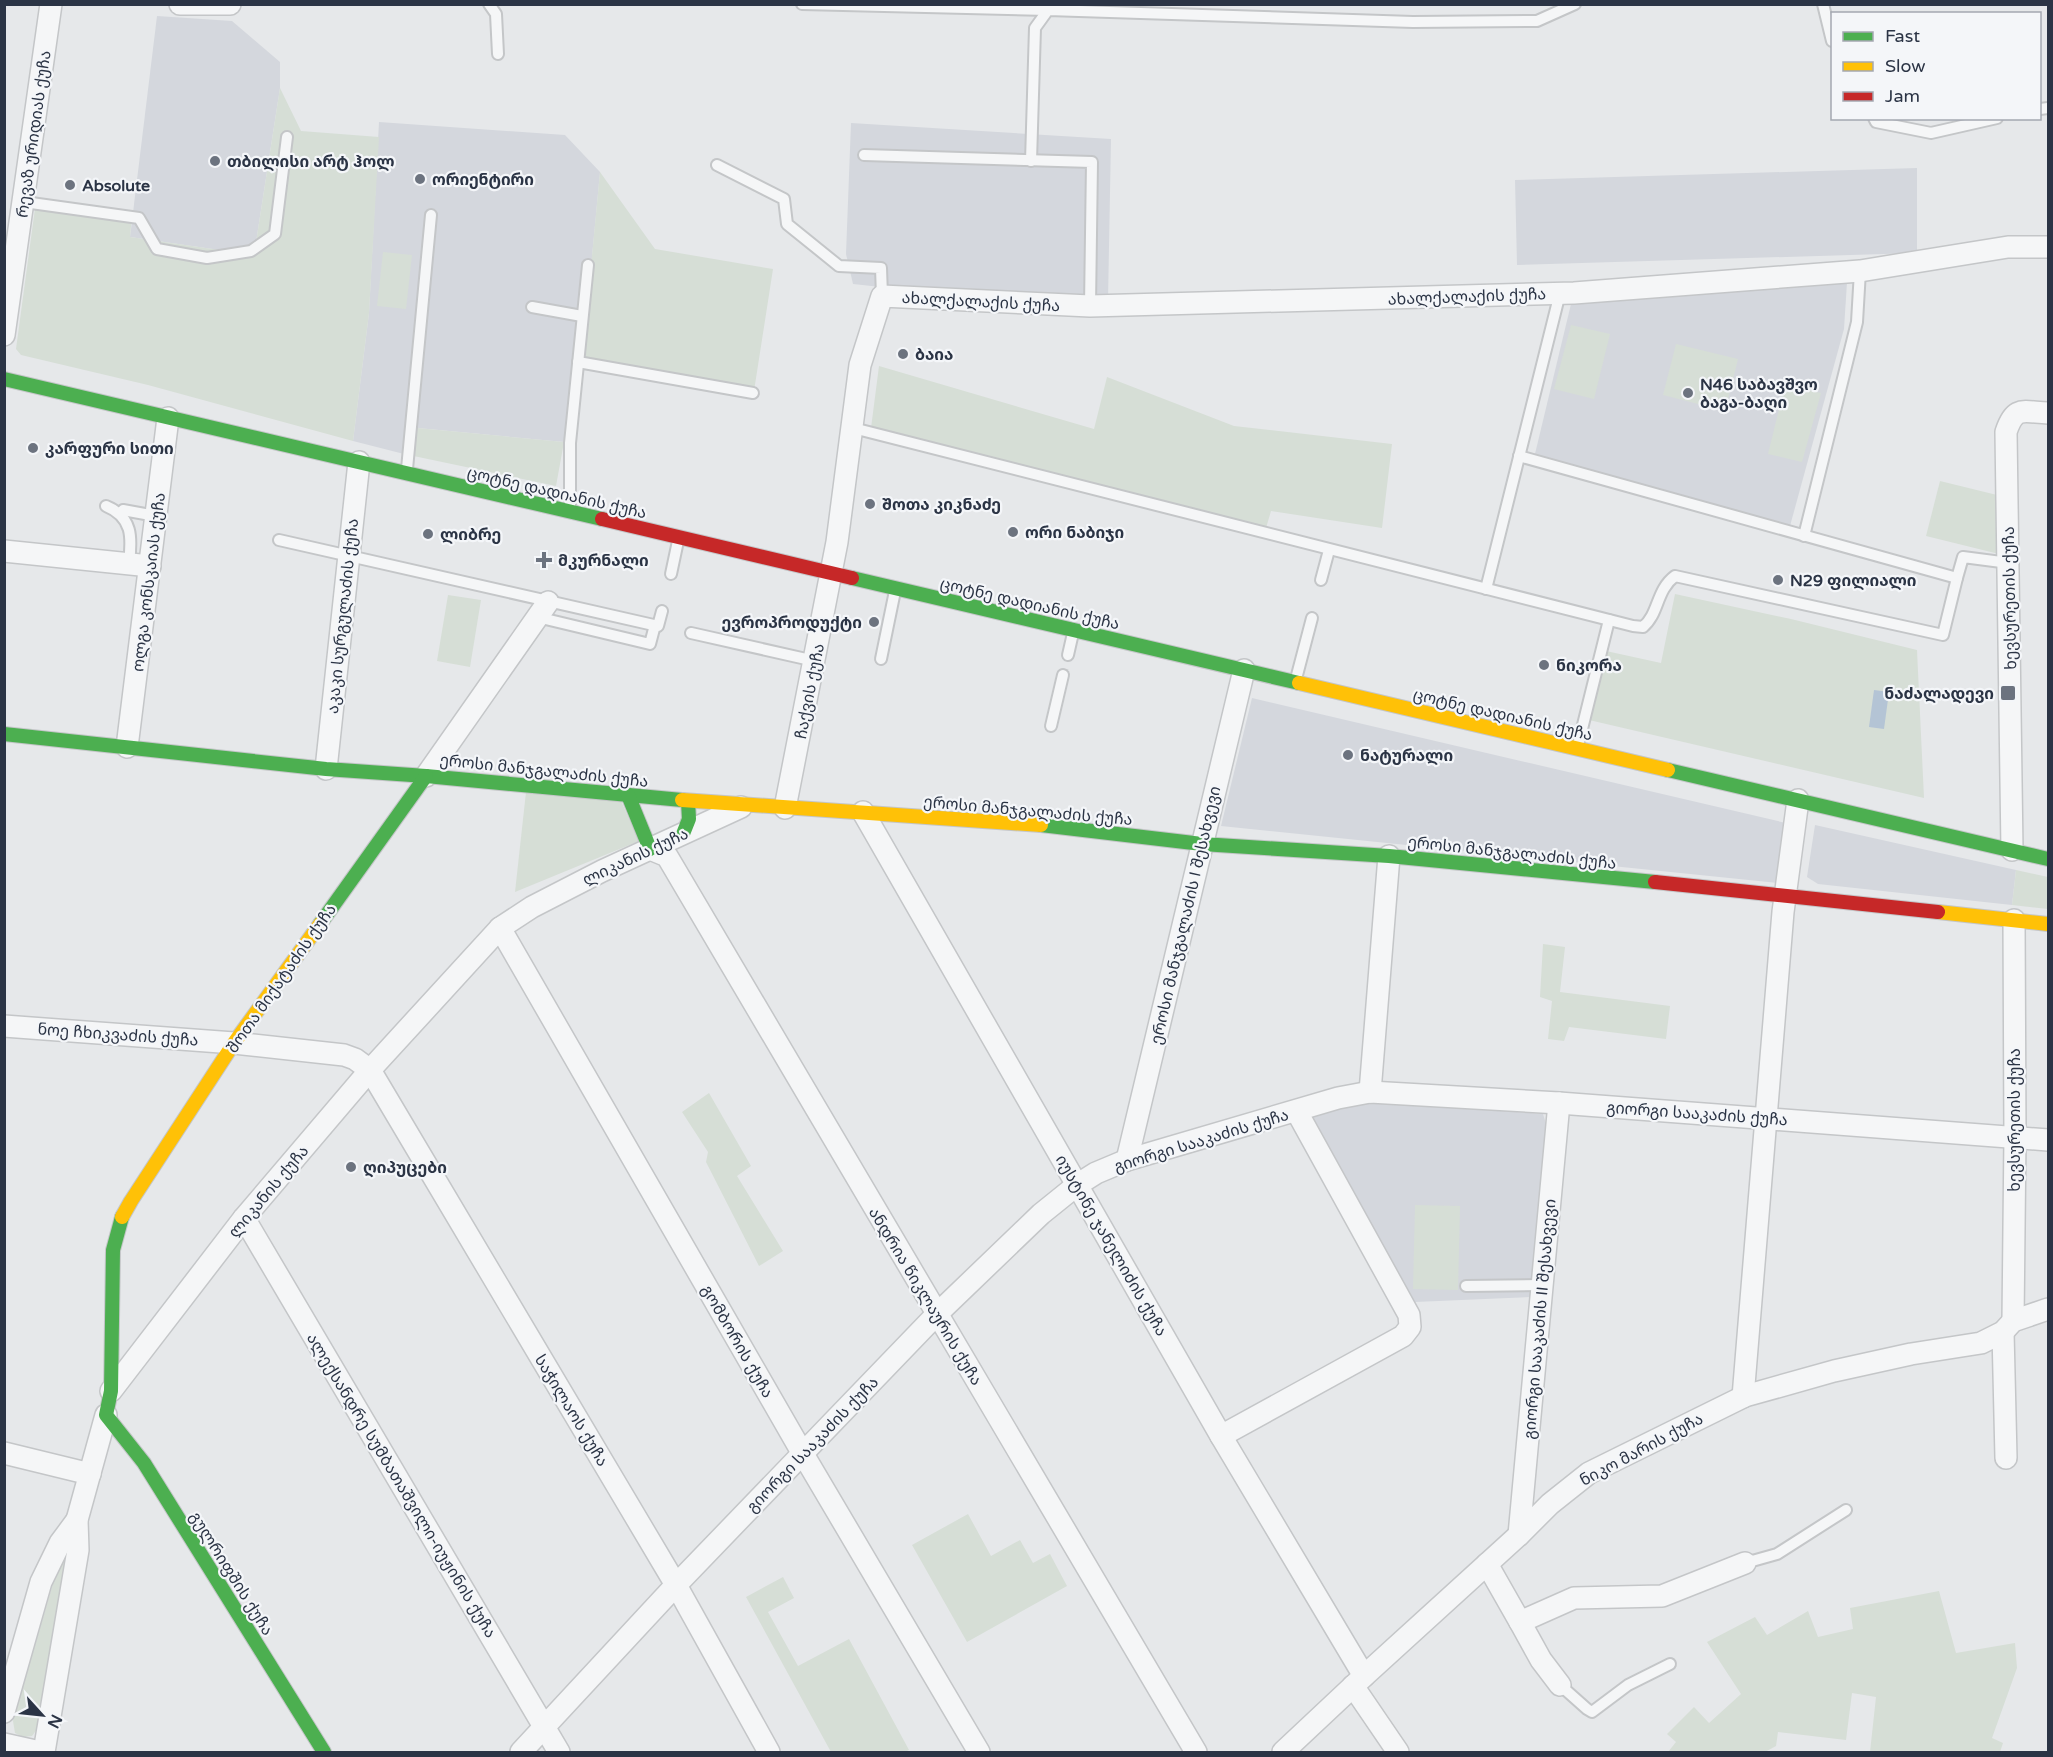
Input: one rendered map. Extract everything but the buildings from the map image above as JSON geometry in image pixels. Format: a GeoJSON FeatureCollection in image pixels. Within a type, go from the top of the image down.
{"type":"FeatureCollection","features":[{"type":"Feature","properties":{"kind":"street","name":"რევაზ ურიდიას ქუჩა"},"geometry":{"type":"LineString","coordinates":[[4,335],[51,4]]}},
{"type":"Feature","properties":{"kind":"street"},"geometry":{"type":"LineString","coordinates":[[180,4],[230,4]]}},
{"type":"Feature","properties":{"kind":"street","name":"ახალქალაქის ქუჩა"},"geometry":{"type":"LineString","coordinates":[[882,296],[1090,306],[1560,293],[1860,271],[2008,246],[2049,247]]}},
{"type":"Feature","properties":{"kind":"street","name":"ჩაქვის ქუჩა"},"geometry":{"type":"LineString","coordinates":[[785,808],[831,573],[860,365],[882,296]]}},
{"type":"Feature","properties":{"kind":"street","name":"ცოტნე დადიანის ქუჩა"},"geometry":{"type":"LineString","coordinates":[[4,379],[2049,858]]}},
{"type":"Feature","properties":{"kind":"street","name":"ხევსურეთის ქუჩა"},"geometry":{"type":"LineString","coordinates":[[2012,850],[2006,432],[2011,418],[2019,412],[2049,413]]}},
{"type":"Feature","properties":{"kind":"street","name":"ოლგა კონსკაიას ქუჩა"},"geometry":{"type":"LineString","coordinates":[[127,747],[140,565],[156,516],[168,418]]}},
{"type":"Feature","properties":{"kind":"street","name":"აკაკი სურგულაძის ქუჩა"},"geometry":{"type":"LineString","coordinates":[[326,769],[359,462]]}},
{"type":"Feature","properties":{"kind":"street"},"geometry":{"type":"LineString","coordinates":[[4,551],[140,565]]}},
{"type":"Feature","properties":{"kind":"street","name":"შოთა მიქატაძის ქუჩა"},"geometry":{"type":"LineString","coordinates":[[111,1391],[113,1250],[120,1222],[131,1201],[234,1043],[543,609]]}},
{"type":"Feature","properties":{"kind":"street","name":"ეროსი მანჯგალაძის I შესახვევი"},"geometry":{"type":"LineString","coordinates":[[1127,1160],[1244,670]]}},
{"type":"Feature","properties":{"kind":"street","name":"ეროსი მანჯგალაძის ქუჩა"},"geometry":{"type":"LineString","coordinates":[[4,734],[326,769],[628,795],[678,803],[1021,823],[1202,844],[1389,856],[2049,924]]}},
{"type":"Feature","properties":{"kind":"street"},"geometry":{"type":"LineString","coordinates":[[628,795],[650,849]]}},
{"type":"Feature","properties":{"kind":"street"},"geometry":{"type":"LineString","coordinates":[[1743,1396],[1784,895],[1798,800]]}},
{"type":"Feature","properties":{"kind":"street"},"geometry":{"type":"LineString","coordinates":[[678,803],[690,819],[683,834]]}},
{"type":"Feature","properties":{"kind":"street","name":"ლიკანის ქუჩა"},"geometry":{"type":"LineString","coordinates":[[42,1752],[78,1550],[77,1520],[111,1391],[244,1218],[370,1070],[500,928],[532,907],[744,806]]}},
{"type":"Feature","properties":{"kind":"street","name":"იუსტინე ჯანელიძის ქუჩა"},"geometry":{"type":"LineString","coordinates":[[863,812],[1221,1436],[1398,1752]]}},
{"type":"Feature","properties":{"kind":"street"},"geometry":{"type":"LineString","coordinates":[[650,849],[660,829]]}},
{"type":"Feature","properties":{"kind":"street","name":"ანდრია წიკლაურის ქუჩა"},"geometry":{"type":"LineString","coordinates":[[650,849],[667,856],[1196,1752]]}},
{"type":"Feature","properties":{"kind":"street"},"geometry":{"type":"LineString","coordinates":[[1370,1092],[1389,856]]}},
{"type":"Feature","properties":{"kind":"street","name":"ხევსურეთის ქუჩა"},"geometry":{"type":"LineString","coordinates":[[2006,1458],[2015,1136],[2014,920]]}},
{"type":"Feature","properties":{"kind":"street","name":"გომბორის ქუჩა"},"geometry":{"type":"LineString","coordinates":[[500,928],[803,1454],[979,1752]]}},
{"type":"Feature","properties":{"kind":"street","name":"ნოე ჩხიკვაძის ქუჩა"},"geometry":{"type":"LineString","coordinates":[[4,1026],[234,1043],[344,1056],[355,1059],[370,1070]]}},
{"type":"Feature","properties":{"kind":"street","name":"საჭილაოს ქუჩა"},"geometry":{"type":"LineString","coordinates":[[370,1070],[676,1585],[769,1752]]}},
{"type":"Feature","properties":{"kind":"street","name":"გიორგი სააკაძის ქუჩა"},"geometry":{"type":"LineString","coordinates":[[521,1752],[676,1585],[937,1314],[1041,1214],[1096,1173],[1127,1160],[1297,1112],[1338,1098],[1370,1092],[1559,1103],[2049,1140]]}},
{"type":"Feature","properties":{"kind":"street","name":"გიორგი სააკაძის II შესახვევი"},"geometry":{"type":"LineString","coordinates":[[1519,1535],[1559,1103]]}},
{"type":"Feature","properties":{"kind":"street"},"geometry":{"type":"LineString","coordinates":[[1221,1436],[1403,1336],[1410,1327],[1409,1315],[1297,1112]]}},
{"type":"Feature","properties":{"kind":"street","name":"ალექსანდრე სუმბათაშვილი-იუჟინის ქუჩა"},"geometry":{"type":"LineString","coordinates":[[244,1218],[559,1752]]}},
{"type":"Feature","properties":{"kind":"street","name":"ნიკო მარის ქუჩა"},"geometry":{"type":"LineString","coordinates":[[1283,1752],[1550,1504],[1589,1473],[1743,1396],[1834,1371],[1911,1354],[1981,1343],[2008,1327],[2049,1309]]}},
{"type":"Feature","properties":{"kind":"street","name":"გულრიფშის ქუჩა"},"geometry":{"type":"LineString","coordinates":[[106,1415],[144,1463],[324,1752]]}},
{"type":"Feature","properties":{"kind":"street"},"geometry":{"type":"LineString","coordinates":[[4,1453],[90,1474]]}},
{"type":"Feature","properties":{"kind":"street"},"geometry":{"type":"LineString","coordinates":[[4,1712],[41,1582],[60,1543],[77,1520]]}},
{"type":"Feature","properties":{"kind":"street"},"geometry":{"type":"LineString","coordinates":[[1520,1622],[1574,1598],[1662,1596],[1744,1563]]}},
{"type":"Feature","properties":{"kind":"street"},"geometry":{"type":"LineString","coordinates":[[1487,1564],[1541,1660],[1560,1685]]}},
{"type":"Feature","properties":{"kind":"street"},"geometry":{"type":"LineString","coordinates":[[4,1744],[42,1752]]}},
{"type":"Feature","properties":{"kind":"lane"},"geometry":{"type":"LineString","coordinates":[[489,4],[496,14],[498,54]]}},
{"type":"Feature","properties":{"kind":"lane"},"geometry":{"type":"LineString","coordinates":[[802,4],[1413,22],[1537,21],[1575,4]]}},
{"type":"Feature","properties":{"kind":"lane"},"geometry":{"type":"LineString","coordinates":[[1823,4],[1831,33]]}},
{"type":"Feature","properties":{"kind":"lane"},"geometry":{"type":"LineString","coordinates":[[1031,160],[1035,28],[1048,10]]}},
{"type":"Feature","properties":{"kind":"lane"},"geometry":{"type":"LineString","coordinates":[[1875,120],[1931,133],[1988,120]]}},
{"type":"Feature","properties":{"kind":"lane"},"geometry":{"type":"LineString","coordinates":[[24,202],[139,218],[157,249],[180,254],[207,258],[251,251],[275,234],[287,137]]}},
{"type":"Feature","properties":{"kind":"lane"},"geometry":{"type":"LineString","coordinates":[[864,155],[1092,162],[1090,306]]}},
{"type":"Feature","properties":{"kind":"lane"},"geometry":{"type":"LineString","coordinates":[[717,165],[784,199],[787,224],[839,266],[881,268],[882,296]]}},
{"type":"Feature","properties":{"kind":"lane"},"geometry":{"type":"LineString","coordinates":[[407,472],[431,215]]}},
{"type":"Feature","properties":{"kind":"lane"},"geometry":{"type":"LineString","coordinates":[[570,512],[570,443],[588,266]]}},
{"type":"Feature","properties":{"kind":"lane"},"geometry":{"type":"LineString","coordinates":[[1804,536],[1857,322],[1860,271]]}},
{"type":"Feature","properties":{"kind":"lane"},"geometry":{"type":"LineString","coordinates":[[1486,589],[1560,293]]}},
{"type":"Feature","properties":{"kind":"lane"},"geometry":{"type":"LineString","coordinates":[[532,307],[582,316]]}},
{"type":"Feature","properties":{"kind":"lane"},"geometry":{"type":"LineString","coordinates":[[578,362],[753,393]]}},
{"type":"Feature","properties":{"kind":"lane"},"geometry":{"type":"LineString","coordinates":[[853,428],[1329,550],[1642,627],[1649,622],[1666,582],[1675,576],[1943,635],[1963,557],[2009,563]]}},
{"type":"Feature","properties":{"kind":"lane"},"geometry":{"type":"LineString","coordinates":[[1519,456],[1957,578]]}},
{"type":"Feature","properties":{"kind":"lane"},"geometry":{"type":"LineString","coordinates":[[106,506],[122,515],[140,565]]}},
{"type":"Feature","properties":{"kind":"lane"},"geometry":{"type":"LineString","coordinates":[[123,510],[156,516]]}},
{"type":"Feature","properties":{"kind":"lane"},"geometry":{"type":"LineString","coordinates":[[670,574],[679,538]]}},
{"type":"Feature","properties":{"kind":"lane"},"geometry":{"type":"LineString","coordinates":[[279,540],[543,609],[650,644],[655,625]]}},
{"type":"Feature","properties":{"kind":"lane"},"geometry":{"type":"LineString","coordinates":[[1321,580],[1329,550]]}},
{"type":"Feature","properties":{"kind":"lane"},"geometry":{"type":"LineString","coordinates":[[881,659],[896,588]]}},
{"type":"Feature","properties":{"kind":"lane"},"geometry":{"type":"LineString","coordinates":[[543,609],[658,626],[662,611]]}},
{"type":"Feature","properties":{"kind":"lane"},"geometry":{"type":"LineString","coordinates":[[1295,682],[1312,618]]}},
{"type":"Feature","properties":{"kind":"lane"},"geometry":{"type":"LineString","coordinates":[[1577,748],[1608,620]]}},
{"type":"Feature","properties":{"kind":"lane"},"geometry":{"type":"LineString","coordinates":[[1068,655],[1074,630]]}},
{"type":"Feature","properties":{"kind":"lane"},"geometry":{"type":"LineString","coordinates":[[691,633],[815,661]]}},
{"type":"Feature","properties":{"kind":"lane"},"geometry":{"type":"LineString","coordinates":[[1051,726],[1063,675]]}},
{"type":"Feature","properties":{"kind":"lane"},"geometry":{"type":"LineString","coordinates":[[1466,1286],[1541,1285]]}},
{"type":"Feature","properties":{"kind":"lane"},"geometry":{"type":"LineString","coordinates":[[1744,1563],[1777,1554],[1846,1510]]}},
{"type":"Feature","properties":{"kind":"lane"},"geometry":{"type":"LineString","coordinates":[[1560,1685],[1592,1712],[1628,1685],[1670,1664]]}},
{"type":"Feature","properties":{"kind":"shaded area"},"geometry":{"type":"Polygon","coordinates":[[[157,16],[232,21],[280,62],[280,88],[254,255],[130,237],[157,16]]]}},
{"type":"Feature","properties":{"kind":"shaded area"},"geometry":{"type":"Polygon","coordinates":[[[280,88],[301,131],[379,137],[369,313],[353,441],[148,385],[21,355],[16,349],[36,201],[132,216],[130,237],[254,255],[280,88]]]}},
{"type":"Feature","properties":{"kind":"shaded area"},"geometry":{"type":"Polygon","coordinates":[[[379,122],[565,135],[600,172],[589,289],[581,289],[564,442],[407,427],[404,454],[353,441],[369,313],[379,122]]]}},
{"type":"Feature","properties":{"kind":"shaded area"},"geometry":{"type":"Polygon","coordinates":[[[851,123],[1111,139],[1108,301],[1011,301],[853,284],[846,254],[851,123]]]}},
{"type":"Feature","properties":{"kind":"shaded area"},"geometry":{"type":"Polygon","coordinates":[[[1917,168],[1917,253],[1517,265],[1515,180],[1917,168]]]}},
{"type":"Feature","properties":{"kind":"shaded area"},"geometry":{"type":"Polygon","coordinates":[[[600,172],[655,249],[773,269],[754,391],[582,360],[600,172]]]}},
{"type":"Feature","properties":{"kind":"shaded area"},"geometry":{"type":"Polygon","coordinates":[[[383,252],[412,255],[406,309],[377,306],[383,252]]]}},
{"type":"Feature","properties":{"kind":"shaded area","name":"N46 საბავშვო ბაგა-ბაღი"},"geometry":{"type":"Polygon","coordinates":[[[1847,282],[1844,329],[1790,526],[1534,458],[1571,304],[1847,282]]]}},
{"type":"Feature","properties":{"kind":"shaded area"},"geometry":{"type":"Polygon","coordinates":[[[1571,325],[1610,334],[1594,399],[1554,389],[1571,325]]]}},
{"type":"Feature","properties":{"kind":"shaded area"},"geometry":{"type":"Polygon","coordinates":[[[1676,344],[1738,359],[1725,411],[1663,395],[1676,344]]]}},
{"type":"Feature","properties":{"kind":"shaded area"},"geometry":{"type":"Polygon","coordinates":[[[879,366],[1094,429],[1107,377],[1234,426],[1392,444],[1382,528],[1271,511],[1266,528],[871,428],[879,366]]]}},
{"type":"Feature","properties":{"kind":"shaded area"},"geometry":{"type":"Polygon","coordinates":[[[1785,385],[1821,393],[1802,462],[1768,454],[1785,385]]]}},
{"type":"Feature","properties":{"kind":"shaded area"},"geometry":{"type":"Polygon","coordinates":[[[407,427],[564,442],[556,486],[404,454],[407,427]]]}},
{"type":"Feature","properties":{"kind":"shaded area"},"geometry":{"type":"Polygon","coordinates":[[[1940,481],[1997,495],[1999,554],[1926,536],[1940,481]]]}},
{"type":"Feature","properties":{"kind":"shaded area"},"geometry":{"type":"Polygon","coordinates":[[[1675,594],[1917,650],[1924,798],[1589,720],[1606,651],[1661,663],[1675,594]]]}},
{"type":"Feature","properties":{"kind":"shaded area"},"geometry":{"type":"Polygon","coordinates":[[[448,595],[481,600],[470,667],[437,661],[448,595]]]}},
{"type":"Feature","properties":{"kind":"shaded area"},"geometry":{"type":"Polygon","coordinates":[[[1252,698],[1786,823],[1778,883],[1221,826],[1252,698]]]}},
{"type":"Feature","properties":{"kind":"shaded area"},"geometry":{"type":"Polygon","coordinates":[[[526,792],[621,801],[639,841],[515,892],[526,792]]]}},
{"type":"Feature","properties":{"kind":"shaded area"},"geometry":{"type":"Polygon","coordinates":[[[1815,825],[2016,870],[2012,905],[1818,884],[1807,877],[1815,825]]]}},
{"type":"Feature","properties":{"kind":"shaded area"},"geometry":{"type":"Polygon","coordinates":[[[2016,870],[2048,877],[2048,909],[2012,905],[2016,870]]]}},
{"type":"Feature","properties":{"kind":"shaded area"},"geometry":{"type":"Polygon","coordinates":[[[1543,944],[1565,947],[1560,992],[1670,1006],[1666,1039],[1569,1027],[1564,1041],[1548,1039],[1552,1001],[1540,997],[1543,944]]]}},
{"type":"Feature","properties":{"kind":"shaded area"},"geometry":{"type":"Polygon","coordinates":[[[709,1093],[751,1166],[737,1176],[783,1251],[759,1266],[706,1162],[708,1152],[682,1112],[709,1093]]]}},
{"type":"Feature","properties":{"kind":"shaded area"},"geometry":{"type":"Polygon","coordinates":[[[1369,1100],[1543,1114],[1547,1127],[1532,1297],[1415,1302],[1308,1115],[1369,1100]]]}},
{"type":"Feature","properties":{"kind":"shaded area"},"geometry":{"type":"Polygon","coordinates":[[[1415,1205],[1460,1206],[1458,1290],[1413,1289],[1415,1205]]]}},
{"type":"Feature","properties":{"kind":"shaded area"},"geometry":{"type":"Polygon","coordinates":[[[968,1514],[991,1556],[1020,1540],[1033,1563],[1050,1554],[1067,1586],[967,1642],[912,1545],[968,1514]]]}},
{"type":"Feature","properties":{"kind":"shaded area"},"geometry":{"type":"Polygon","coordinates":[[[63,1549],[72,1549],[38,1728],[32,1736],[23,1737],[15,1733],[13,1721],[63,1549]]]}},
{"type":"Feature","properties":{"kind":"shaded area"},"geometry":{"type":"Polygon","coordinates":[[[783,1577],[794,1598],[768,1612],[798,1666],[849,1639],[909,1750],[905,1752],[831,1752],[746,1597],[783,1577]]]}},
{"type":"Feature","properties":{"kind":"shaded area"},"geometry":{"type":"Polygon","coordinates":[[[1939,1591],[1956,1653],[2015,1643],[2017,1668],[1992,1738],[2003,1743],[2000,1752],[1870,1752],[1876,1697],[1852,1693],[1846,1740],[1778,1732],[1776,1746],[1765,1752],[1668,1752],[1676,1742],[1667,1734],[1694,1707],[1709,1723],[1741,1694],[1707,1642],[1755,1617],[1767,1635],[1808,1611],[1818,1637],[1853,1629],[1850,1608],[1939,1591]]]}},
{"type":"Feature","properties":{"kind":"water"},"geometry":{"type":"Polygon","coordinates":[[[1874,690],[1889,692],[1884,729],[1869,727],[1874,690]]]}},
{"type":"Feature","properties":{"kind":"traffic: fast"},"geometry":{"type":"LineString","coordinates":[[4,379],[602,519]]}},
{"type":"Feature","properties":{"kind":"traffic: fast"},"geometry":{"type":"LineString","coordinates":[[852,578],[1299,683]]}},
{"type":"Feature","properties":{"kind":"traffic: fast"},"geometry":{"type":"LineString","coordinates":[[4,734],[326,769],[682,800]]}},
{"type":"Feature","properties":{"kind":"traffic: fast"},"geometry":{"type":"LineString","coordinates":[[1668,770],[2048,859]]}},
{"type":"Feature","properties":{"kind":"traffic: fast"},"geometry":{"type":"LineString","coordinates":[[320,924],[426,776]]}},
{"type":"Feature","properties":{"kind":"traffic: fast"},"geometry":{"type":"LineString","coordinates":[[628,795],[650,849]]}},
{"type":"Feature","properties":{"kind":"traffic: fast"},"geometry":{"type":"LineString","coordinates":[[683,834],[689,819],[688,801]]}},
{"type":"Feature","properties":{"kind":"traffic: fast"},"geometry":{"type":"LineString","coordinates":[[1041,825],[1202,844],[1389,856],[1655,882]]}},
{"type":"Feature","properties":{"kind":"traffic: fast"},"geometry":{"type":"LineString","coordinates":[[122,1217],[113,1250],[111,1391],[106,1415],[144,1463],[324,1752]]}},
{"type":"Feature","properties":{"kind":"traffic: slow"},"geometry":{"type":"LineString","coordinates":[[1299,683],[1668,770]]}},
{"type":"Feature","properties":{"kind":"traffic: slow"},"geometry":{"type":"LineString","coordinates":[[682,800],[1041,825]]}},
{"type":"Feature","properties":{"kind":"traffic: slow"},"geometry":{"type":"LineString","coordinates":[[1938,912],[2048,924]]}},
{"type":"Feature","properties":{"kind":"traffic: slow"},"geometry":{"type":"LineString","coordinates":[[122,1217],[234,1043],[320,924]]}},
{"type":"Feature","properties":{"kind":"traffic: jam"},"geometry":{"type":"LineString","coordinates":[[602,519],[852,578]]}},
{"type":"Feature","properties":{"kind":"traffic: jam"},"geometry":{"type":"LineString","coordinates":[[1655,882],[1938,912]]}},
{"type":"Feature","properties":{"kind":"place","name":"თბილისი არტ ჰოლ"},"geometry":{"type":"Point","coordinates":[215,161]}},
{"type":"Feature","properties":{"kind":"place","name":"ორიენტირი"},"geometry":{"type":"Point","coordinates":[420,179]}},
{"type":"Feature","properties":{"kind":"place","name":"Absolute"},"geometry":{"type":"Point","coordinates":[70,185]}},
{"type":"Feature","properties":{"kind":"place","name":"ბაია"},"geometry":{"type":"Point","coordinates":[903,354]}},
{"type":"Feature","properties":{"kind":"place","name":"N46 საბავშვო ბაგა-ბაღი"},"geometry":{"type":"Point","coordinates":[1688,393]}},
{"type":"Feature","properties":{"kind":"place","name":"კარფური სითი"},"geometry":{"type":"Point","coordinates":[33,448]}},
{"type":"Feature","properties":{"kind":"place","name":"შოთა კიკნაძე"},"geometry":{"type":"Point","coordinates":[870,504]}},
{"type":"Feature","properties":{"kind":"place","name":"ორი ნაბიჯი"},"geometry":{"type":"Point","coordinates":[1013,532]}},
{"type":"Feature","properties":{"kind":"place","name":"ლიბრე"},"geometry":{"type":"Point","coordinates":[428,534]}},
{"type":"Feature","properties":{"kind":"place","name":"მკურნალი"},"geometry":{"type":"Point","coordinates":[544,560]}},
{"type":"Feature","properties":{"kind":"place","name":"N29 ფილიალი"},"geometry":{"type":"Point","coordinates":[1778,580]}},
{"type":"Feature","properties":{"kind":"place","name":"ევროპროდუქტი"},"geometry":{"type":"Point","coordinates":[874,622]}},
{"type":"Feature","properties":{"kind":"place","name":"ნიკორა"},"geometry":{"type":"Point","coordinates":[1544,665]}},
{"type":"Feature","properties":{"kind":"place","name":"ნაძალადევი"},"geometry":{"type":"Point","coordinates":[2008,693]}},
{"type":"Feature","properties":{"kind":"place","name":"ნატურალი"},"geometry":{"type":"Point","coordinates":[1348,755]}},
{"type":"Feature","properties":{"kind":"place","name":"ღიპუცები"},"geometry":{"type":"Point","coordinates":[351,1167]}}]}
